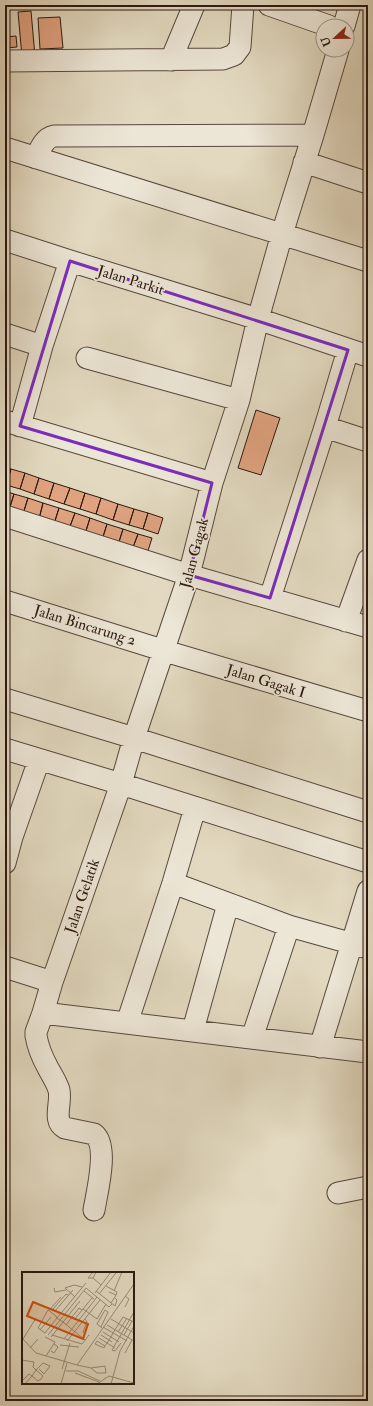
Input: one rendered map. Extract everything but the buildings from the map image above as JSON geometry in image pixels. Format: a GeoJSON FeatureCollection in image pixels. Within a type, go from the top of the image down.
{"type":"FeatureCollection","features":[{"type":"Feature","properties":{"kind":"street"},"geometry":{"type":"LineString","coordinates":[[171,60],[194,5]]}},
{"type":"Feature","properties":{"kind":"street"},"geometry":{"type":"LineString","coordinates":[[6,62],[223,59],[234,55],[240,47],[243,5]]}},
{"type":"Feature","properties":{"kind":"street"},"geometry":{"type":"LineString","coordinates":[[269,5],[315,21]]}},
{"type":"Feature","properties":{"kind":"street"},"geometry":{"type":"LineString","coordinates":[[346,18],[350,5]]}},
{"type":"Feature","properties":{"kind":"street","name":"Jalan Gagak"},"geometry":{"type":"LineString","coordinates":[[121,784],[134,738],[189,575],[212,483],[239,400],[258,319],[282,234],[336,58]]}},
{"type":"Feature","properties":{"kind":"street"},"geometry":{"type":"LineString","coordinates":[[36,158],[46,140],[54,136],[313,135]]}},
{"type":"Feature","properties":{"kind":"street"},"geometry":{"type":"LineString","coordinates":[[5,148],[368,261]]}},
{"type":"Feature","properties":{"kind":"street"},"geometry":{"type":"LineString","coordinates":[[304,162],[368,183]]}},
{"type":"Feature","properties":{"kind":"street","name":"Jalan Parkit"},"geometry":{"type":"LineString","coordinates":[[5,240],[258,319],[368,356]]}},
{"type":"Feature","properties":{"kind":"street"},"geometry":{"type":"LineString","coordinates":[[70,261],[42,346],[12,424],[212,483]]}},
{"type":"Feature","properties":{"kind":"street"},"geometry":{"type":"LineString","coordinates":[[5,334],[42,346]]}},
{"type":"Feature","properties":{"kind":"street"},"geometry":{"type":"LineString","coordinates":[[270,598],[348,350]]}},
{"type":"Feature","properties":{"kind":"street"},"geometry":{"type":"LineString","coordinates":[[88,358],[239,400]]}},
{"type":"Feature","properties":{"kind":"street"},"geometry":{"type":"LineString","coordinates":[[325,427],[368,441]]}},
{"type":"Feature","properties":{"kind":"street"},"geometry":{"type":"LineString","coordinates":[[5,516],[189,575],[368,627]]}},
{"type":"Feature","properties":{"kind":"street"},"geometry":{"type":"LineString","coordinates":[[346,621],[368,560]]}},
{"type":"Feature","properties":{"kind":"street","name":"Jalan Bincarung 2"},"geometry":{"type":"LineString","coordinates":[[5,601],[164,650]]}},
{"type":"Feature","properties":{"kind":"street","name":"Jalan Gagak I"},"geometry":{"type":"LineString","coordinates":[[164,650],[368,711]]}},
{"type":"Feature","properties":{"kind":"street"},"geometry":{"type":"LineString","coordinates":[[5,700],[134,738],[368,812]]}},
{"type":"Feature","properties":{"kind":"street"},"geometry":{"type":"LineString","coordinates":[[5,749],[368,862]]}},
{"type":"Feature","properties":{"kind":"street"},"geometry":{"type":"LineString","coordinates":[[5,863],[9,835],[39,760]]}},
{"type":"Feature","properties":{"kind":"street","name":"Jalan Gelatik"},"geometry":{"type":"LineString","coordinates":[[94,1210],[101,1159],[100,1144],[94,1134],[61,1126],[59,1122],[60,1101],[58,1087],[47,1066],[36,1036],[36,1032],[121,784]]}},
{"type":"Feature","properties":{"kind":"street"},"geometry":{"type":"LineString","coordinates":[[127,1023],[195,808]]}},
{"type":"Feature","properties":{"kind":"street"},"geometry":{"type":"LineString","coordinates":[[172,883],[289,926],[360,945]]}},
{"type":"Feature","properties":{"kind":"street"},"geometry":{"type":"LineString","coordinates":[[320,1047],[360,945],[368,891]]}},
{"type":"Feature","properties":{"kind":"street"},"geometry":{"type":"LineString","coordinates":[[193,1030],[228,904]]}},
{"type":"Feature","properties":{"kind":"street"},"geometry":{"type":"LineString","coordinates":[[252,1038],[289,926]]}},
{"type":"Feature","properties":{"kind":"street"},"geometry":{"type":"LineString","coordinates":[[5,968],[52,982]]}},
{"type":"Feature","properties":{"kind":"street"},"geometry":{"type":"LineString","coordinates":[[44,1010],[127,1023],[368,1052]]}},
{"type":"Feature","properties":{"kind":"street"},"geometry":{"type":"LineString","coordinates":[[338,1193],[368,1187]]}},
{"type":"Feature","properties":{"kind":"highlighted area"},"geometry":{"type":"Polygon","coordinates":[[[70,261],[348,350],[270,598],[189,575],[212,483],[20,426],[70,261]]]}}]}
